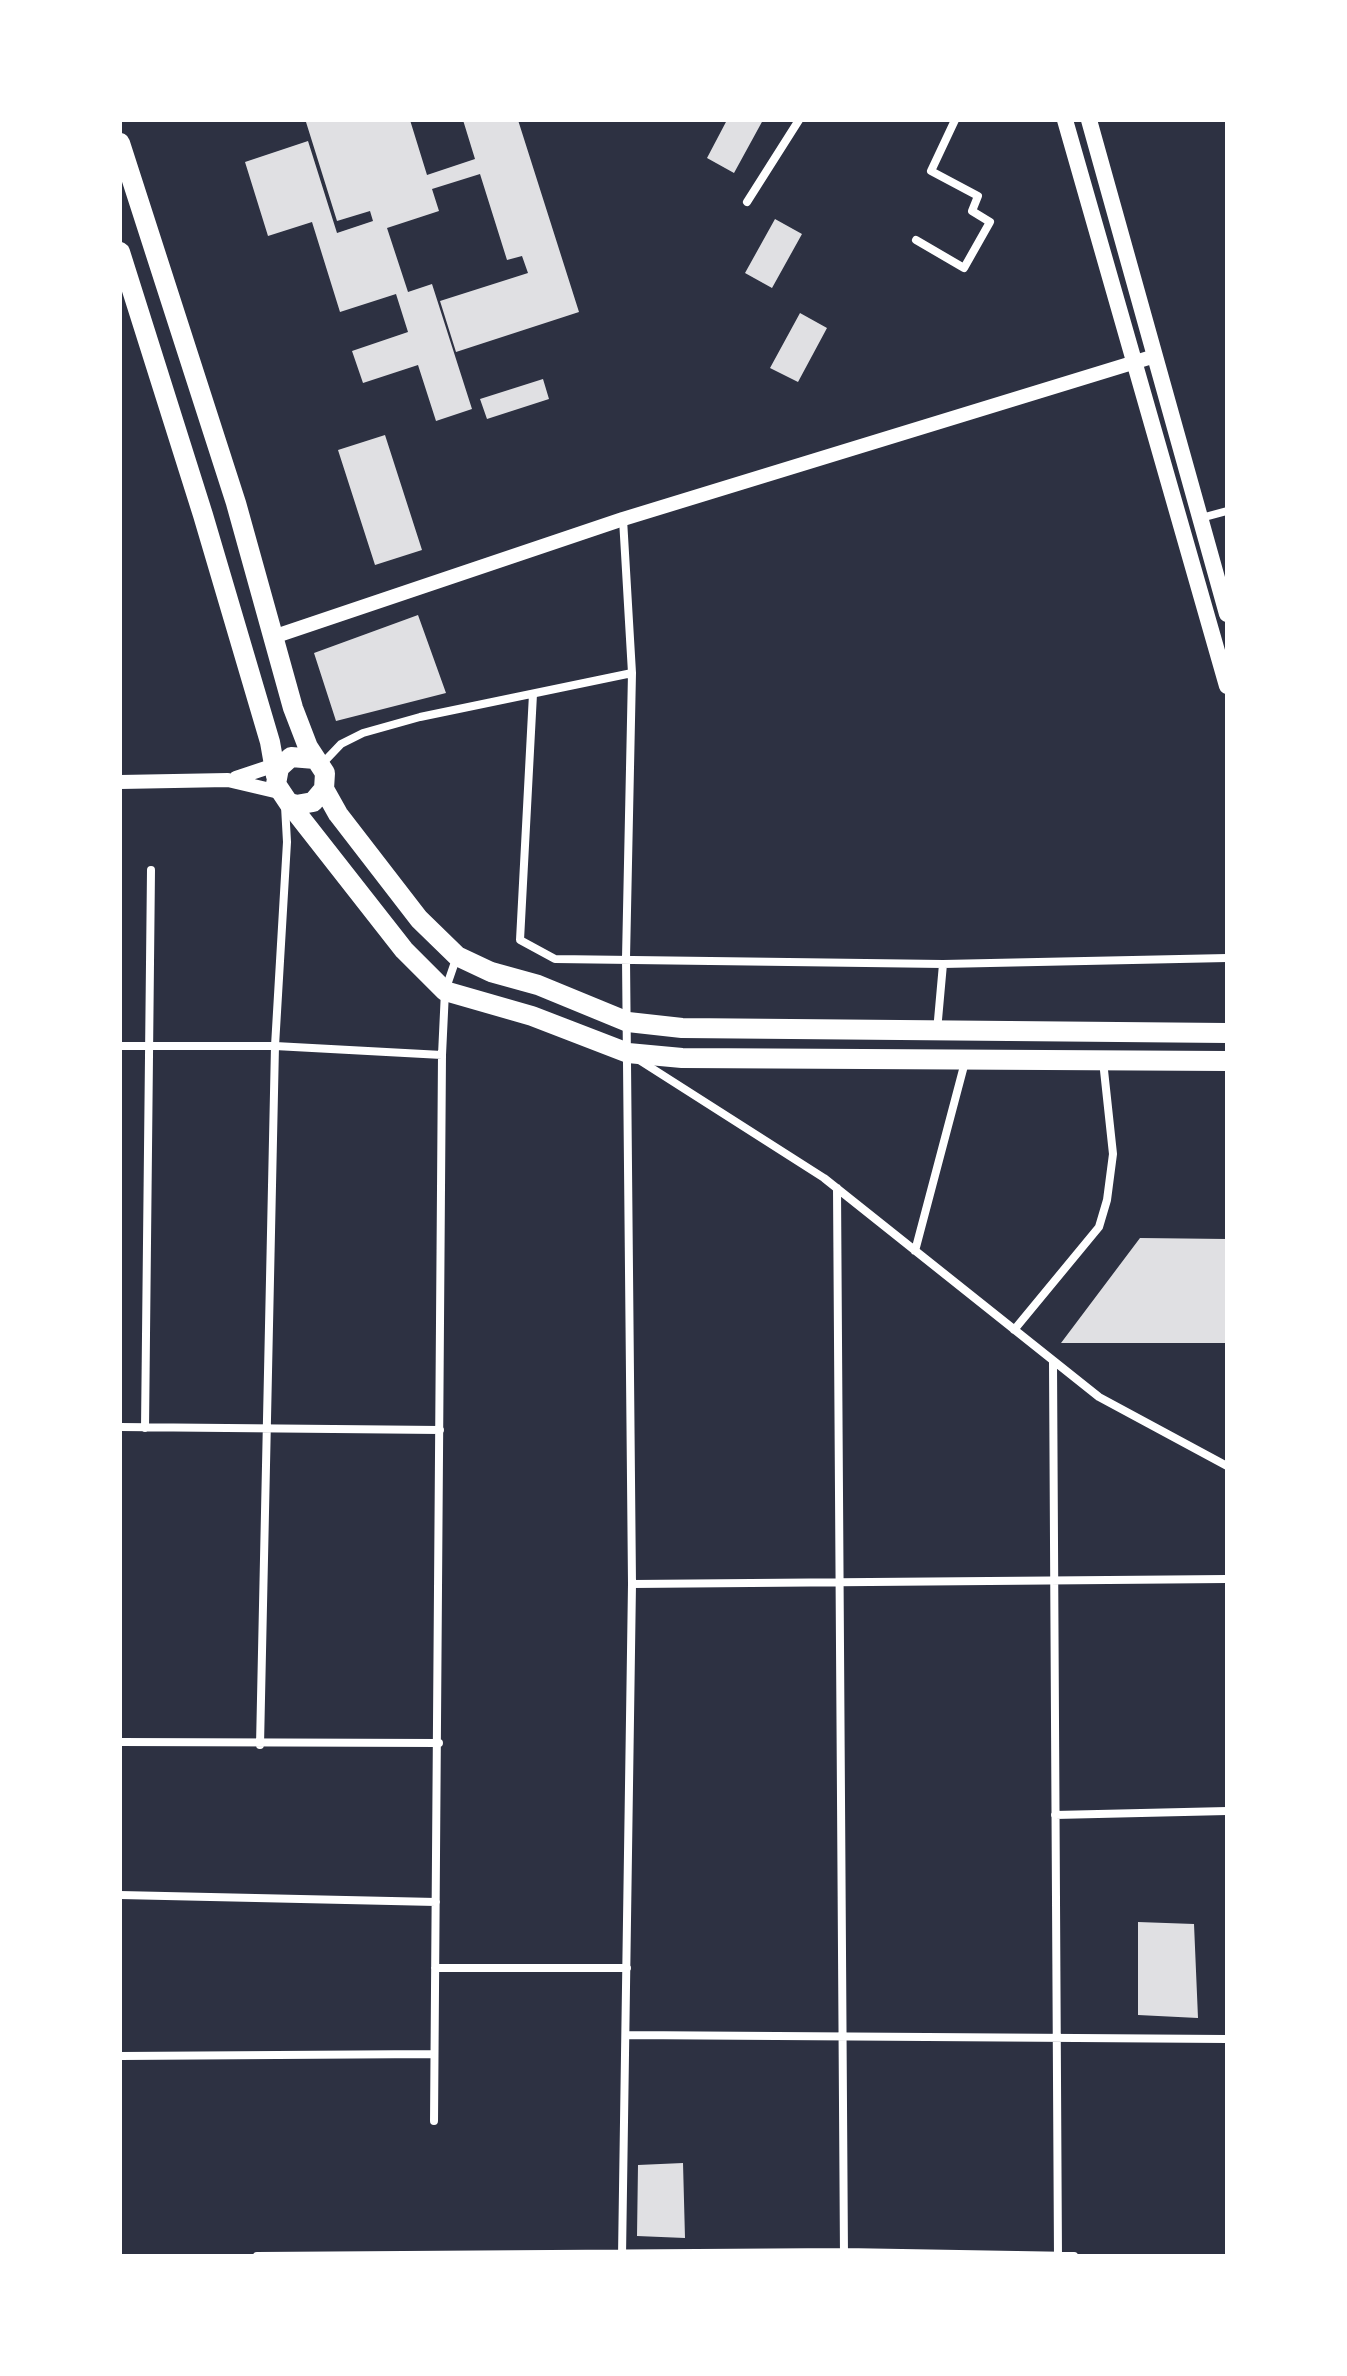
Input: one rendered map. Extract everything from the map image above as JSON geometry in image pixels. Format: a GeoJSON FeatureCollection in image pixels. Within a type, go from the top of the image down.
{"type":"FeatureCollection","features":[{"type":"Feature","properties":{"kind":"main road"},"geometry":{"type":"LineString","coordinates":[[1065,120],[1227,686]]}},
{"type":"Feature","properties":{"kind":"main road"},"geometry":{"type":"LineString","coordinates":[[1089,120],[1227,614]]}},
{"type":"Feature","properties":{"kind":"main road"},"geometry":{"type":"LineString","coordinates":[[120,143],[236,503],[297,721],[318,762],[324,789],[338,814],[419,919],[457,956],[491,972],[538,985],[628,1022],[682,1028],[1227,1033]]}},
{"type":"Feature","properties":{"kind":"main road"},"geometry":{"type":"LineString","coordinates":[[121,254],[132,262],[143,260],[154,247]]}},
{"type":"Feature","properties":{"kind":"main road"},"geometry":{"type":"LineString","coordinates":[[121,254],[203,515],[281,783],[404,950],[445,991],[532,1016],[628,1053],[682,1058],[1227,1061]]}},
{"type":"Feature","properties":{"kind":"main road"},"geometry":{"type":"LineString","coordinates":[[165,391],[183,391],[196,378]]}},
{"type":"Feature","properties":{"kind":"main road"},"geometry":{"type":"LineString","coordinates":[[183,451],[194,440],[216,441]]}},
{"type":"Feature","properties":{"kind":"main road"},"geometry":{"type":"LineString","coordinates":[[203,515],[209,505],[219,499],[236,503]]}},
{"type":"Feature","properties":{"kind":"main road"},"geometry":{"type":"LineString","coordinates":[[281,783],[299,755],[318,762]]}},
{"type":"Feature","properties":{"kind":"main road"},"geometry":{"type":"LineString","coordinates":[[281,783],[305,805],[313,802],[324,789]]}},
{"type":"Feature","properties":{"kind":"street"},"geometry":{"type":"LineString","coordinates":[[747,202],[799,120]]}},
{"type":"Feature","properties":{"kind":"street"},"geometry":{"type":"LineString","coordinates":[[916,240],[964,268],[990,222],[972,211],[978,196],[931,171],[955,120]]}},
{"type":"Feature","properties":{"kind":"street"},"geometry":{"type":"LineString","coordinates":[[273,637],[623,519],[1155,356]]}},
{"type":"Feature","properties":{"kind":"street"},"geometry":{"type":"LineString","coordinates":[[1200,518],[1227,511]]}},
{"type":"Feature","properties":{"kind":"street"},"geometry":{"type":"LineString","coordinates":[[622,2254],[632,1584],[626,958],[632,673],[623,519]]}},
{"type":"Feature","properties":{"kind":"street"},"geometry":{"type":"LineString","coordinates":[[318,762],[341,744],[363,733],[632,673]]}},
{"type":"Feature","properties":{"kind":"street"},"geometry":{"type":"LineString","coordinates":[[533,694],[520,940],[555,959],[943,964],[1227,958]]}},
{"type":"Feature","properties":{"kind":"street"},"geometry":{"type":"LineString","coordinates":[[120,782],[228,780],[281,783]]}},
{"type":"Feature","properties":{"kind":"street"},"geometry":{"type":"LineString","coordinates":[[228,780],[281,783]]}},
{"type":"Feature","properties":{"kind":"street"},"geometry":{"type":"LineString","coordinates":[[260,1745],[275,1046],[287,842],[281,783]]}},
{"type":"Feature","properties":{"kind":"street"},"geometry":{"type":"LineString","coordinates":[[145,1428],[151,870]]}},
{"type":"Feature","properties":{"kind":"street"},"geometry":{"type":"LineString","coordinates":[[434,2121],[442,1055],[445,991],[457,956]]}},
{"type":"Feature","properties":{"kind":"street"},"geometry":{"type":"LineString","coordinates":[[937,1032],[943,964]]}},
{"type":"Feature","properties":{"kind":"street"},"geometry":{"type":"LineString","coordinates":[[120,1046],[275,1046],[442,1055]]}},
{"type":"Feature","properties":{"kind":"street"},"geometry":{"type":"LineString","coordinates":[[628,1053],[837,1188],[1099,1397],[1227,1466]]}},
{"type":"Feature","properties":{"kind":"street"},"geometry":{"type":"LineString","coordinates":[[915,1251],[965,1060]]}},
{"type":"Feature","properties":{"kind":"street"},"geometry":{"type":"LineString","coordinates":[[1014,1330],[1099,1227],[1107,1200],[1113,1154],[1103,1061]]}},
{"type":"Feature","properties":{"kind":"street"},"geometry":{"type":"LineString","coordinates":[[837,1188],[844,2254]]}},
{"type":"Feature","properties":{"kind":"street"},"geometry":{"type":"LineString","coordinates":[[1053,1363],[1058,2256]]}},
{"type":"Feature","properties":{"kind":"street"},"geometry":{"type":"LineString","coordinates":[[120,1427],[440,1430]]}},
{"type":"Feature","properties":{"kind":"street"},"geometry":{"type":"LineString","coordinates":[[632,1584],[1227,1579]]}},
{"type":"Feature","properties":{"kind":"street"},"geometry":{"type":"LineString","coordinates":[[120,1742],[260,1745],[439,1743]]}},
{"type":"Feature","properties":{"kind":"street"},"geometry":{"type":"LineString","coordinates":[[1055,1815],[1227,1811]]}},
{"type":"Feature","properties":{"kind":"street"},"geometry":{"type":"LineString","coordinates":[[120,1895],[436,1902]]}},
{"type":"Feature","properties":{"kind":"street"},"geometry":{"type":"LineString","coordinates":[[435,1968],[627,1968]]}},
{"type":"Feature","properties":{"kind":"street"},"geometry":{"type":"LineString","coordinates":[[626,2035],[1227,2039]]}},
{"type":"Feature","properties":{"kind":"street"},"geometry":{"type":"LineString","coordinates":[[120,2056],[434,2054]]}},
{"type":"Feature","properties":{"kind":"street"},"geometry":{"type":"LineString","coordinates":[[257,2256],[1074,2256]]}},
{"type":"Feature","properties":{"kind":"building"},"geometry":{"type":"Polygon","coordinates":[[[410,120],[427,175],[475,159],[463,120],[518,120],[579,312],[456,352],[440,301],[528,273],[522,256],[507,260],[480,174],[432,189],[439,211],[387,228],[408,292],[432,284],[472,409],[436,421],[418,365],[363,383],[352,351],[408,332],[396,294],[340,312],[312,222],[268,236],[245,162],[308,141],[337,233],[373,221],[370,211],[337,221],[306,122],[410,120]]]}},
{"type":"Feature","properties":{"kind":"building"},"geometry":{"type":"Polygon","coordinates":[[[727,120],[763,120],[734,173],[707,158],[727,120]]]}},
{"type":"Feature","properties":{"kind":"building"},"geometry":{"type":"Polygon","coordinates":[[[775,219],[802,234],[772,288],[745,273],[775,219]]]}},
{"type":"Feature","properties":{"kind":"building"},"geometry":{"type":"Polygon","coordinates":[[[800,313],[827,328],[798,382],[770,368],[800,313]]]}},
{"type":"Feature","properties":{"kind":"building"},"geometry":{"type":"Polygon","coordinates":[[[543,379],[549,399],[487,419],[480,399],[543,379]]]}},
{"type":"Feature","properties":{"kind":"building"},"geometry":{"type":"Polygon","coordinates":[[[385,435],[422,550],[375,565],[338,450],[385,435]]]}},
{"type":"Feature","properties":{"kind":"building"},"geometry":{"type":"Polygon","coordinates":[[[418,615],[446,693],[336,721],[314,653],[418,615]]]}},
{"type":"Feature","properties":{"kind":"building"},"geometry":{"type":"Polygon","coordinates":[[[1140,1238],[1227,1239],[1227,1343],[1061,1343],[1140,1238]]]}},
{"type":"Feature","properties":{"kind":"building"},"geometry":{"type":"Polygon","coordinates":[[[1138,1922],[1194,1924],[1198,2018],[1138,2015],[1138,1922]]]}},
{"type":"Feature","properties":{"kind":"building"},"geometry":{"type":"Polygon","coordinates":[[[683,2163],[685,2238],[637,2236],[638,2165],[683,2163]]]}}]}
